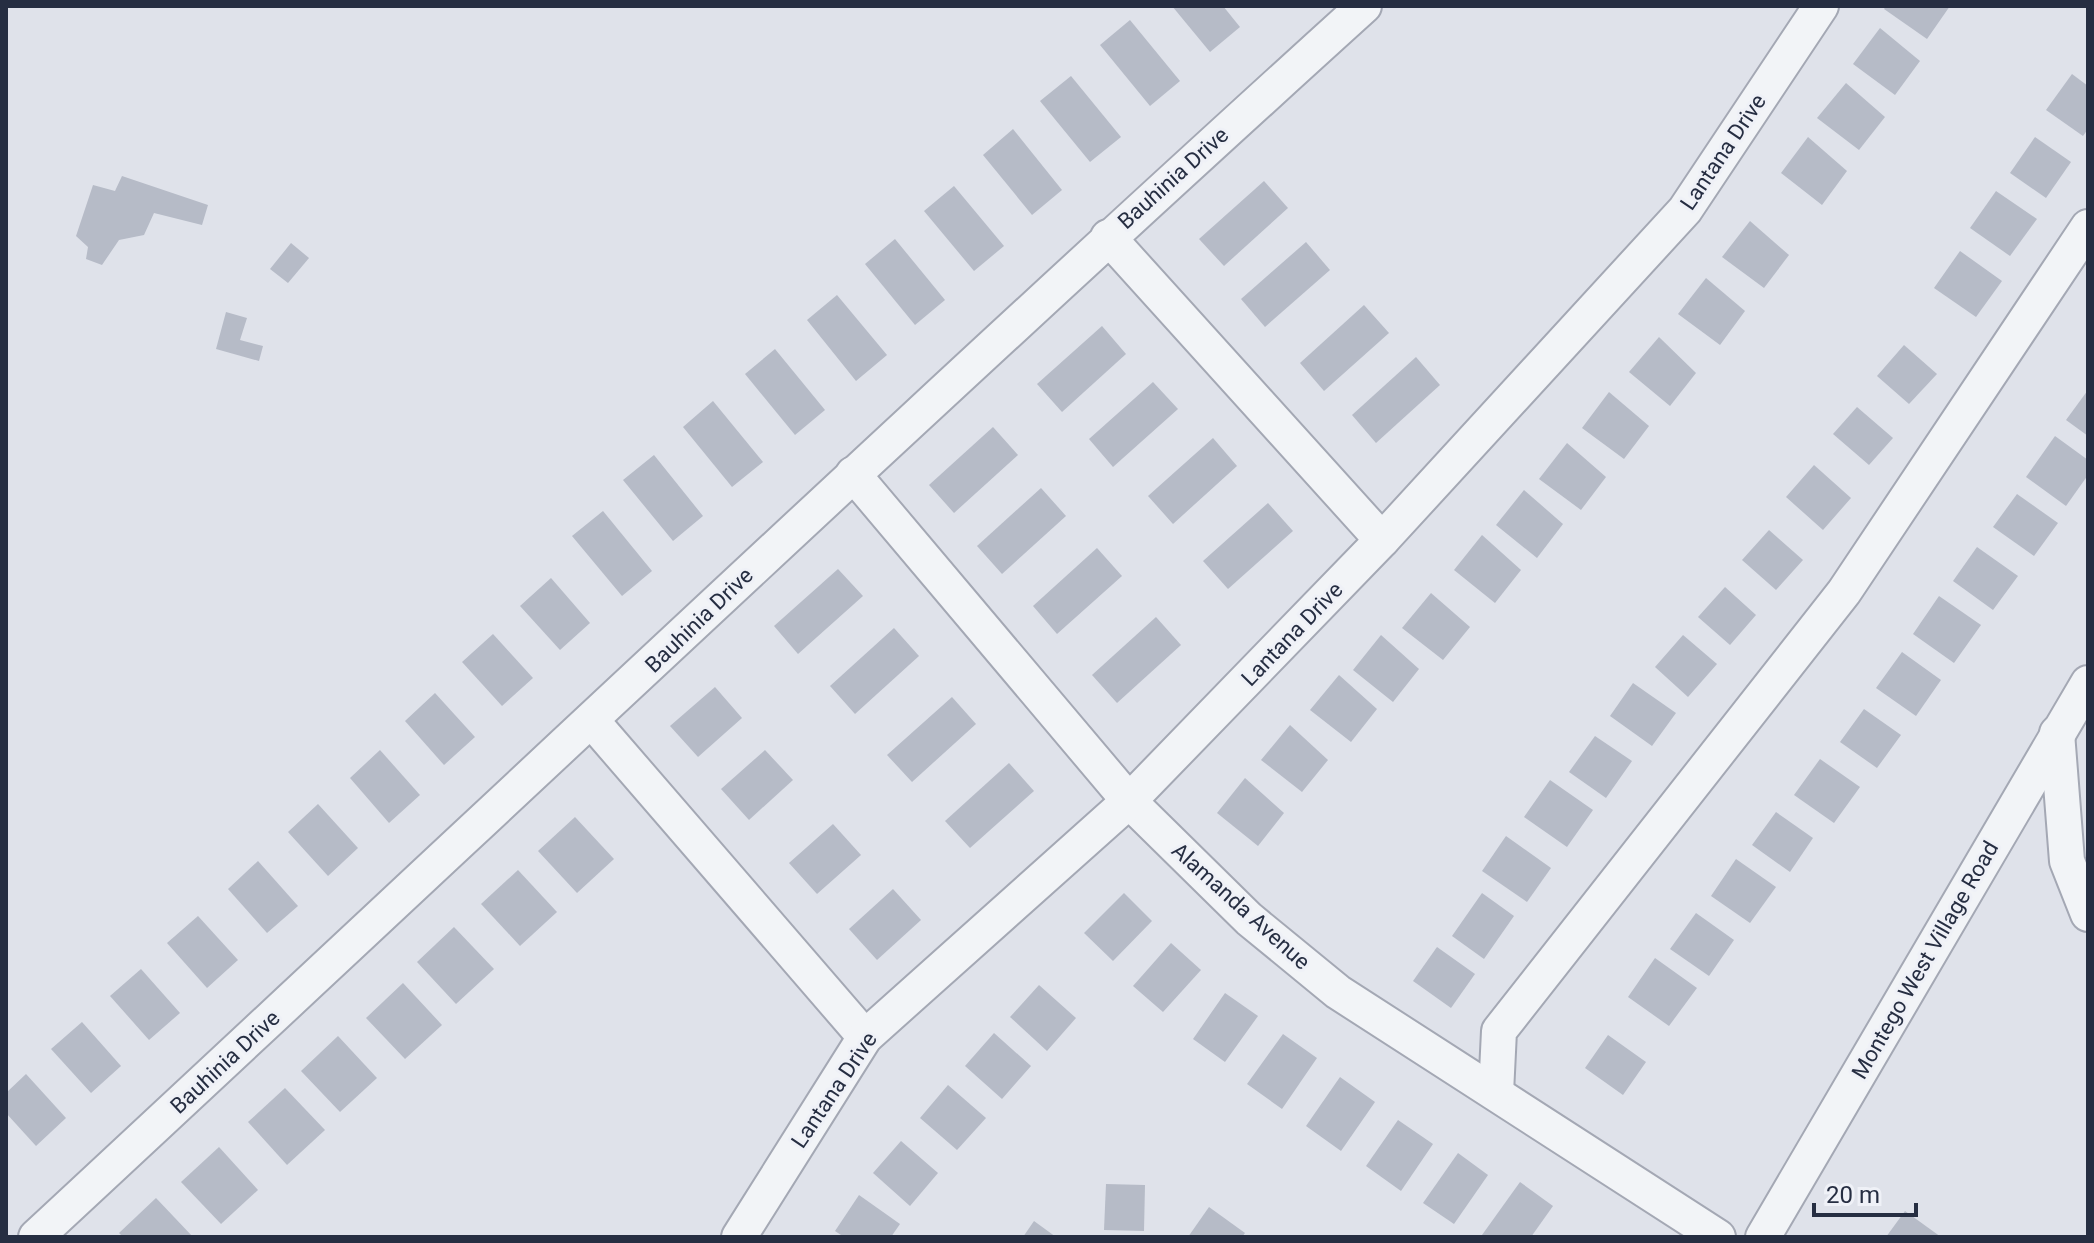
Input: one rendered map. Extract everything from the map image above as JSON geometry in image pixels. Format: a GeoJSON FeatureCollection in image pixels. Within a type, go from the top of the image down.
{"type":"FeatureCollection","features":[{"type":"Feature","properties":{"kind":"street","name":"Bauhinia Drive"},"geometry":{"type":"LineString","coordinates":[[36,1237],[1108,237],[1364,6]]}},
{"type":"Feature","properties":{"kind":"street","name":"Lantana Drive"},"geometry":{"type":"LineString","coordinates":[[739,1237],[865,1037],[1129,801],[1382,540],[1685,210],[1821,6]]}},
{"type":"Feature","properties":{"kind":"street"},"geometry":{"type":"LineString","coordinates":[[1496,1093],[1499,1031],[1844,592],[2088,227]]}},
{"type":"Feature","properties":{"kind":"street"},"geometry":{"type":"LineString","coordinates":[[1108,237],[1382,540]]}},
{"type":"Feature","properties":{"kind":"street","name":"Alamanda Avenue"},"geometry":{"type":"LineString","coordinates":[[853,474],[1129,801],[1249,919],[1338,992],[1718,1237]]}},
{"type":"Feature","properties":{"kind":"street","name":"Montego West Village Road"},"geometry":{"type":"LineString","coordinates":[[1763,1237],[2088,683]]}},
{"type":"Feature","properties":{"kind":"street"},"geometry":{"type":"LineString","coordinates":[[592,721],[865,1037]]}},
{"type":"Feature","properties":{"kind":"street"},"geometry":{"type":"LineString","coordinates":[[2057,733],[2067,861],[2088,914]]}},
{"type":"Feature","properties":{"kind":"building"},"geometry":{"type":"Polygon","coordinates":[[[1172,6],[1223,6],[1240,27],[1210,52],[1172,6]]]}},
{"type":"Feature","properties":{"kind":"building"},"geometry":{"type":"Polygon","coordinates":[[[1886,6],[1950,6],[1927,39],[1884,9],[1886,6]]]}},
{"type":"Feature","properties":{"kind":"building"},"geometry":{"type":"Polygon","coordinates":[[[1130,20],[1180,81],[1150,106],[1100,45],[1130,20]]]}},
{"type":"Feature","properties":{"kind":"building"},"geometry":{"type":"Polygon","coordinates":[[[1880,28],[1920,61],[1895,95],[1853,64],[1880,28]]]}},
{"type":"Feature","properties":{"kind":"building"},"geometry":{"type":"Polygon","coordinates":[[[2072,74],[2088,86],[2088,129],[2083,136],[2046,110],[2072,74]]]}},
{"type":"Feature","properties":{"kind":"building"},"geometry":{"type":"Polygon","coordinates":[[[1071,76],[1121,137],[1090,162],[1040,101],[1071,76]]]}},
{"type":"Feature","properties":{"kind":"building"},"geometry":{"type":"Polygon","coordinates":[[[1846,83],[1885,117],[1859,150],[1817,118],[1846,83]]]}},
{"type":"Feature","properties":{"kind":"building"},"geometry":{"type":"Polygon","coordinates":[[[1013,129],[1062,190],[1032,215],[983,155],[1013,129]]]}},
{"type":"Feature","properties":{"kind":"building"},"geometry":{"type":"Polygon","coordinates":[[[1808,137],[1847,171],[1822,205],[1781,173],[1808,137]]]}},
{"type":"Feature","properties":{"kind":"building"},"geometry":{"type":"Polygon","coordinates":[[[2035,137],[2071,162],[2046,198],[2010,173],[2035,137]]]}},
{"type":"Feature","properties":{"kind":"building"},"geometry":{"type":"Polygon","coordinates":[[[122,176],[208,205],[202,225],[154,213],[144,235],[119,240],[102,265],[86,259],[88,247],[76,236],[93,185],[115,191],[122,176]]]}},
{"type":"Feature","properties":{"kind":"building"},"geometry":{"type":"Polygon","coordinates":[[[1264,181],[1288,208],[1224,266],[1199,239],[1264,181]]]}},
{"type":"Feature","properties":{"kind":"building"},"geometry":{"type":"Polygon","coordinates":[[[954,186],[1004,246],[974,271],[924,211],[954,186]]]}},
{"type":"Feature","properties":{"kind":"building"},"geometry":{"type":"Polygon","coordinates":[[[1996,191],[2037,219],[2010,256],[1970,228],[1996,191]]]}},
{"type":"Feature","properties":{"kind":"building"},"geometry":{"type":"Polygon","coordinates":[[[1750,221],[1789,255],[1764,288],[1722,257],[1750,221]]]}},
{"type":"Feature","properties":{"kind":"building"},"geometry":{"type":"Polygon","coordinates":[[[895,239],[945,300],[915,325],[865,264],[895,239]]]}},
{"type":"Feature","properties":{"kind":"building"},"geometry":{"type":"Polygon","coordinates":[[[1306,242],[1330,270],[1265,327],[1241,299],[1306,242]]]}},
{"type":"Feature","properties":{"kind":"building"},"geometry":{"type":"Polygon","coordinates":[[[291,243],[309,258],[288,283],[270,269],[291,243]]]}},
{"type":"Feature","properties":{"kind":"building"},"geometry":{"type":"Polygon","coordinates":[[[1960,251],[2002,281],[1976,317],[1934,288],[1960,251]]]}},
{"type":"Feature","properties":{"kind":"building"},"geometry":{"type":"Polygon","coordinates":[[[1706,278],[1745,311],[1720,345],[1678,314],[1706,278]]]}},
{"type":"Feature","properties":{"kind":"building"},"geometry":{"type":"Polygon","coordinates":[[[837,295],[887,355],[856,381],[807,320],[837,295]]]}},
{"type":"Feature","properties":{"kind":"building"},"geometry":{"type":"Polygon","coordinates":[[[1364,305],[1389,333],[1324,391],[1300,363],[1364,305]]]}},
{"type":"Feature","properties":{"kind":"building"},"geometry":{"type":"Polygon","coordinates":[[[226,312],[247,318],[240,340],[263,346],[259,361],[216,349],[226,312]]]}},
{"type":"Feature","properties":{"kind":"building"},"geometry":{"type":"Polygon","coordinates":[[[1102,326],[1126,354],[1062,412],[1037,384],[1102,326]]]}},
{"type":"Feature","properties":{"kind":"building"},"geometry":{"type":"Polygon","coordinates":[[[1659,337],[1696,373],[1670,406],[1629,372],[1659,337]]]}},
{"type":"Feature","properties":{"kind":"building"},"geometry":{"type":"Polygon","coordinates":[[[1904,345],[1937,374],[1909,404],[1877,376],[1904,345]]]}},
{"type":"Feature","properties":{"kind":"building"},"geometry":{"type":"Polygon","coordinates":[[[775,349],[825,410],[795,435],[745,374],[775,349]]]}},
{"type":"Feature","properties":{"kind":"building"},"geometry":{"type":"Polygon","coordinates":[[[1416,357],[1440,385],[1376,443],[1352,415],[1416,357]]]}},
{"type":"Feature","properties":{"kind":"building"},"geometry":{"type":"Polygon","coordinates":[[[1153,382],[1178,409],[1113,467],[1089,439],[1153,382]]]}},
{"type":"Feature","properties":{"kind":"building"},"geometry":{"type":"Polygon","coordinates":[[[2088,390],[2088,436],[2066,420],[2088,390]]]}},
{"type":"Feature","properties":{"kind":"building"},"geometry":{"type":"Polygon","coordinates":[[[1609,392],[1649,426],[1624,459],[1582,428],[1609,392]]]}},
{"type":"Feature","properties":{"kind":"building"},"geometry":{"type":"Polygon","coordinates":[[[713,401],[763,462],[732,487],[683,427],[713,401]]]}},
{"type":"Feature","properties":{"kind":"building"},"geometry":{"type":"Polygon","coordinates":[[[1857,407],[1893,438],[1869,465],[1833,434],[1857,407]]]}},
{"type":"Feature","properties":{"kind":"building"},"geometry":{"type":"Polygon","coordinates":[[[993,427],[1018,455],[954,513],[929,485],[993,427]]]}},
{"type":"Feature","properties":{"kind":"building"},"geometry":{"type":"Polygon","coordinates":[[[2055,436],[2088,460],[2088,475],[2066,506],[2026,477],[2055,436]]]}},
{"type":"Feature","properties":{"kind":"building"},"geometry":{"type":"Polygon","coordinates":[[[1213,438],[1237,466],[1173,524],[1148,496],[1213,438]]]}},
{"type":"Feature","properties":{"kind":"building"},"geometry":{"type":"Polygon","coordinates":[[[1567,443],[1606,477],[1581,510],[1539,479],[1567,443]]]}},
{"type":"Feature","properties":{"kind":"building"},"geometry":{"type":"Polygon","coordinates":[[[654,455],[703,516],[673,541],[623,480],[654,455]]]}},
{"type":"Feature","properties":{"kind":"building"},"geometry":{"type":"Polygon","coordinates":[[[1814,465],[1851,498],[1823,530],[1786,497],[1814,465]]]}},
{"type":"Feature","properties":{"kind":"building"},"geometry":{"type":"Polygon","coordinates":[[[1041,488],[1066,516],[1002,574],[977,546],[1041,488]]]}},
{"type":"Feature","properties":{"kind":"building"},"geometry":{"type":"Polygon","coordinates":[[[1524,490],[1563,524],[1537,558],[1496,525],[1524,490]]]}},
{"type":"Feature","properties":{"kind":"building"},"geometry":{"type":"Polygon","coordinates":[[[2017,494],[2058,523],[2034,556],[1993,527],[2017,494]]]}},
{"type":"Feature","properties":{"kind":"building"},"geometry":{"type":"Polygon","coordinates":[[[1268,503],[1293,531],[1228,589],[1203,561],[1268,503]]]}},
{"type":"Feature","properties":{"kind":"building"},"geometry":{"type":"Polygon","coordinates":[[[603,511],[652,571],[622,596],[572,536],[603,511]]]}},
{"type":"Feature","properties":{"kind":"building"},"geometry":{"type":"Polygon","coordinates":[[[1769,530],[1803,560],[1776,590],[1742,560],[1769,530]]]}},
{"type":"Feature","properties":{"kind":"building"},"geometry":{"type":"Polygon","coordinates":[[[1482,535],[1521,570],[1495,603],[1454,570],[1482,535]]]}},
{"type":"Feature","properties":{"kind":"building"},"geometry":{"type":"Polygon","coordinates":[[[1977,547],[2018,576],[1993,610],[1953,581],[1977,547]]]}},
{"type":"Feature","properties":{"kind":"building"},"geometry":{"type":"Polygon","coordinates":[[[1097,548],[1122,576],[1057,634],[1033,606],[1097,548]]]}},
{"type":"Feature","properties":{"kind":"building"},"geometry":{"type":"Polygon","coordinates":[[[838,569],[863,596],[798,654],[774,626],[838,569]]]}},
{"type":"Feature","properties":{"kind":"building"},"geometry":{"type":"Polygon","coordinates":[[[551,578],[590,623],[560,650],[520,606],[551,578]]]}},
{"type":"Feature","properties":{"kind":"building"},"geometry":{"type":"Polygon","coordinates":[[[1725,587],[1756,615],[1730,645],[1698,617],[1725,587]]]}},
{"type":"Feature","properties":{"kind":"building"},"geometry":{"type":"Polygon","coordinates":[[[1431,593],[1470,627],[1443,660],[1402,628],[1431,593]]]}},
{"type":"Feature","properties":{"kind":"building"},"geometry":{"type":"Polygon","coordinates":[[[1939,596],[1981,625],[1954,663],[1913,634],[1939,596]]]}},
{"type":"Feature","properties":{"kind":"building"},"geometry":{"type":"Polygon","coordinates":[[[1156,617],[1181,645],[1117,703],[1092,675],[1156,617]]]}},
{"type":"Feature","properties":{"kind":"building"},"geometry":{"type":"Polygon","coordinates":[[[894,628],[919,656],[855,714],[830,686],[894,628]]]}},
{"type":"Feature","properties":{"kind":"building"},"geometry":{"type":"Polygon","coordinates":[[[493,634],[533,678],[502,706],[462,662],[493,634]]]}},
{"type":"Feature","properties":{"kind":"building"},"geometry":{"type":"Polygon","coordinates":[[[1381,635],[1419,669],[1393,702],[1353,670],[1381,635]]]}},
{"type":"Feature","properties":{"kind":"building"},"geometry":{"type":"Polygon","coordinates":[[[1683,635],[1717,664],[1688,697],[1655,667],[1683,635]]]}},
{"type":"Feature","properties":{"kind":"building"},"geometry":{"type":"Polygon","coordinates":[[[1902,652],[1941,680],[1916,716],[1876,688],[1902,652]]]}},
{"type":"Feature","properties":{"kind":"building"},"geometry":{"type":"Polygon","coordinates":[[[1339,675],[1377,709],[1351,742],[1310,710],[1339,675]]]}},
{"type":"Feature","properties":{"kind":"building"},"geometry":{"type":"Polygon","coordinates":[[[1633,683],[1676,713],[1652,746],[1610,716],[1633,683]]]}},
{"type":"Feature","properties":{"kind":"building"},"geometry":{"type":"Polygon","coordinates":[[[715,687],[742,718],[698,757],[670,726],[715,687]]]}},
{"type":"Feature","properties":{"kind":"building"},"geometry":{"type":"Polygon","coordinates":[[[435,693],[475,737],[444,765],[405,721],[435,693]]]}},
{"type":"Feature","properties":{"kind":"building"},"geometry":{"type":"Polygon","coordinates":[[[952,697],[976,724],[912,782],[887,755],[952,697]]]}},
{"type":"Feature","properties":{"kind":"building"},"geometry":{"type":"Polygon","coordinates":[[[1864,709],[1901,735],[1877,768],[1840,742],[1864,709]]]}},
{"type":"Feature","properties":{"kind":"building"},"geometry":{"type":"Polygon","coordinates":[[[1290,725],[1328,760],[1302,792],[1261,760],[1290,725]]]}},
{"type":"Feature","properties":{"kind":"building"},"geometry":{"type":"Polygon","coordinates":[[[1595,736],[1632,761],[1606,798],[1569,772],[1595,736]]]}},
{"type":"Feature","properties":{"kind":"building"},"geometry":{"type":"Polygon","coordinates":[[[380,750],[420,795],[389,823],[350,778],[380,750]]]}},
{"type":"Feature","properties":{"kind":"building"},"geometry":{"type":"Polygon","coordinates":[[[765,750],[793,780],[749,820],[721,789],[765,750]]]}},
{"type":"Feature","properties":{"kind":"building"},"geometry":{"type":"Polygon","coordinates":[[[1820,759],[1860,787],[1834,823],[1794,795],[1820,759]]]}},
{"type":"Feature","properties":{"kind":"building"},"geometry":{"type":"Polygon","coordinates":[[[1009,763],[1034,791],[970,848],[945,821],[1009,763]]]}},
{"type":"Feature","properties":{"kind":"building"},"geometry":{"type":"Polygon","coordinates":[[[1245,778],[1284,813],[1258,846],[1217,813],[1245,778]]]}},
{"type":"Feature","properties":{"kind":"building"},"geometry":{"type":"Polygon","coordinates":[[[1550,780],[1593,810],[1567,847],[1524,817],[1550,780]]]}},
{"type":"Feature","properties":{"kind":"building"},"geometry":{"type":"Polygon","coordinates":[[[318,804],[358,848],[328,876],[288,832],[318,804]]]}},
{"type":"Feature","properties":{"kind":"building"},"geometry":{"type":"Polygon","coordinates":[[[1776,812],[1813,838],[1790,872],[1752,845],[1776,812]]]}},
{"type":"Feature","properties":{"kind":"building"},"geometry":{"type":"Polygon","coordinates":[[[575,817],[614,859],[577,893],[538,851],[575,817]]]}},
{"type":"Feature","properties":{"kind":"building"},"geometry":{"type":"Polygon","coordinates":[[[833,824],[861,855],[817,894],[789,863],[833,824]]]}},
{"type":"Feature","properties":{"kind":"building"},"geometry":{"type":"Polygon","coordinates":[[[1506,836],[1551,868],[1527,902],[1482,871],[1506,836]]]}},
{"type":"Feature","properties":{"kind":"building"},"geometry":{"type":"Polygon","coordinates":[[[1736,859],[1776,887],[1750,923],[1711,896],[1736,859]]]}},
{"type":"Feature","properties":{"kind":"building"},"geometry":{"type":"Polygon","coordinates":[[[258,861],[298,906],[267,933],[228,889],[258,861]]]}},
{"type":"Feature","properties":{"kind":"building"},"geometry":{"type":"Polygon","coordinates":[[[518,870],[557,912],[520,946],[481,904],[518,870]]]}},
{"type":"Feature","properties":{"kind":"building"},"geometry":{"type":"Polygon","coordinates":[[[893,889],[921,920],[877,960],[849,929],[893,889]]]}},
{"type":"Feature","properties":{"kind":"building"},"geometry":{"type":"Polygon","coordinates":[[[1124,893],[1152,921],[1113,961],[1084,933],[1124,893]]]}},
{"type":"Feature","properties":{"kind":"building"},"geometry":{"type":"Polygon","coordinates":[[[1482,893],[1514,916],[1484,959],[1452,936],[1482,893]]]}},
{"type":"Feature","properties":{"kind":"building"},"geometry":{"type":"Polygon","coordinates":[[[1696,913],[1734,940],[1709,976],[1670,949],[1696,913]]]}},
{"type":"Feature","properties":{"kind":"building"},"geometry":{"type":"Polygon","coordinates":[[[198,916],[238,960],[207,988],[167,943],[198,916]]]}},
{"type":"Feature","properties":{"kind":"building"},"geometry":{"type":"Polygon","coordinates":[[[454,927],[494,969],[456,1004],[417,962],[454,927]]]}},
{"type":"Feature","properties":{"kind":"building"},"geometry":{"type":"Polygon","coordinates":[[[1171,943],[1201,970],[1163,1012],[1133,986],[1171,943]]]}},
{"type":"Feature","properties":{"kind":"building"},"geometry":{"type":"Polygon","coordinates":[[[1437,947],[1475,974],[1451,1008],[1413,981],[1437,947]]]}},
{"type":"Feature","properties":{"kind":"building"},"geometry":{"type":"Polygon","coordinates":[[[1655,958],[1697,988],[1669,1026],[1628,997],[1655,958]]]}},
{"type":"Feature","properties":{"kind":"building"},"geometry":{"type":"Polygon","coordinates":[[[141,969],[180,1013],[149,1040],[110,996],[141,969]]]}},
{"type":"Feature","properties":{"kind":"building"},"geometry":{"type":"Polygon","coordinates":[[[403,983],[442,1025],[405,1059],[366,1018],[403,983]]]}},
{"type":"Feature","properties":{"kind":"building"},"geometry":{"type":"Polygon","coordinates":[[[1039,985],[1076,1018],[1047,1051],[1010,1017],[1039,985]]]}},
{"type":"Feature","properties":{"kind":"building"},"geometry":{"type":"Polygon","coordinates":[[[1225,993],[1258,1016],[1225,1062],[1193,1039],[1225,993]]]}},
{"type":"Feature","properties":{"kind":"building"},"geometry":{"type":"Polygon","coordinates":[[[82,1022],[121,1066],[91,1093],[51,1049],[82,1022]]]}},
{"type":"Feature","properties":{"kind":"building"},"geometry":{"type":"Polygon","coordinates":[[[994,1033],[1031,1066],[1002,1099],[965,1066],[994,1033]]]}},
{"type":"Feature","properties":{"kind":"building"},"geometry":{"type":"Polygon","coordinates":[[[1283,1034],[1317,1058],[1282,1109],[1247,1084],[1283,1034]]]}},
{"type":"Feature","properties":{"kind":"building"},"geometry":{"type":"Polygon","coordinates":[[[1608,1035],[1646,1062],[1623,1095],[1585,1068],[1608,1035]]]}},
{"type":"Feature","properties":{"kind":"building"},"geometry":{"type":"Polygon","coordinates":[[[338,1036],[377,1078],[340,1112],[301,1071],[338,1036]]]}},
{"type":"Feature","properties":{"kind":"building"},"geometry":{"type":"Polygon","coordinates":[[[26,1074],[66,1118],[36,1146],[6,1113],[6,1093],[26,1074]]]}},
{"type":"Feature","properties":{"kind":"building"},"geometry":{"type":"Polygon","coordinates":[[[1340,1077],[1375,1102],[1341,1151],[1306,1126],[1340,1077]]]}},
{"type":"Feature","properties":{"kind":"building"},"geometry":{"type":"Polygon","coordinates":[[[948,1085],[986,1118],[957,1150],[920,1118],[948,1085]]]}},
{"type":"Feature","properties":{"kind":"building"},"geometry":{"type":"Polygon","coordinates":[[[285,1088],[325,1130],[287,1165],[248,1122],[285,1088]]]}},
{"type":"Feature","properties":{"kind":"building"},"geometry":{"type":"Polygon","coordinates":[[[1398,1120],[1433,1144],[1401,1191],[1366,1166],[1398,1120]]]}},
{"type":"Feature","properties":{"kind":"building"},"geometry":{"type":"Polygon","coordinates":[[[901,1141],[938,1173],[910,1206],[873,1173],[901,1141]]]}},
{"type":"Feature","properties":{"kind":"building"},"geometry":{"type":"Polygon","coordinates":[[[219,1147],[258,1190],[221,1224],[181,1182],[219,1147]]]}},
{"type":"Feature","properties":{"kind":"building"},"geometry":{"type":"Polygon","coordinates":[[[1458,1153],[1488,1175],[1454,1224],[1423,1203],[1458,1153]]]}},
{"type":"Feature","properties":{"kind":"building"},"geometry":{"type":"Polygon","coordinates":[[[1520,1182],[1553,1206],[1531,1237],[1484,1237],[1482,1235],[1520,1182]]]}},
{"type":"Feature","properties":{"kind":"building"},"geometry":{"type":"Polygon","coordinates":[[[1106,1184],[1145,1185],[1144,1231],[1104,1230],[1106,1184]]]}},
{"type":"Feature","properties":{"kind":"building"},"geometry":{"type":"Polygon","coordinates":[[[859,1195],[900,1224],[891,1237],[844,1237],[835,1231],[859,1195]]]}},
{"type":"Feature","properties":{"kind":"building"},"geometry":{"type":"Polygon","coordinates":[[[156,1198],[193,1237],[123,1237],[119,1233],[156,1198]]]}},
{"type":"Feature","properties":{"kind":"building"},"geometry":{"type":"Polygon","coordinates":[[[1209,1207],[1245,1233],[1242,1237],[1188,1237],[1209,1207]]]}},
{"type":"Feature","properties":{"kind":"building"},"geometry":{"type":"Polygon","coordinates":[[[1905,1211],[1941,1237],[1886,1237],[1905,1211]]]}},
{"type":"Feature","properties":{"kind":"building"},"geometry":{"type":"Polygon","coordinates":[[[1034,1221],[1056,1237],[1023,1237],[1034,1221]]]}}]}
